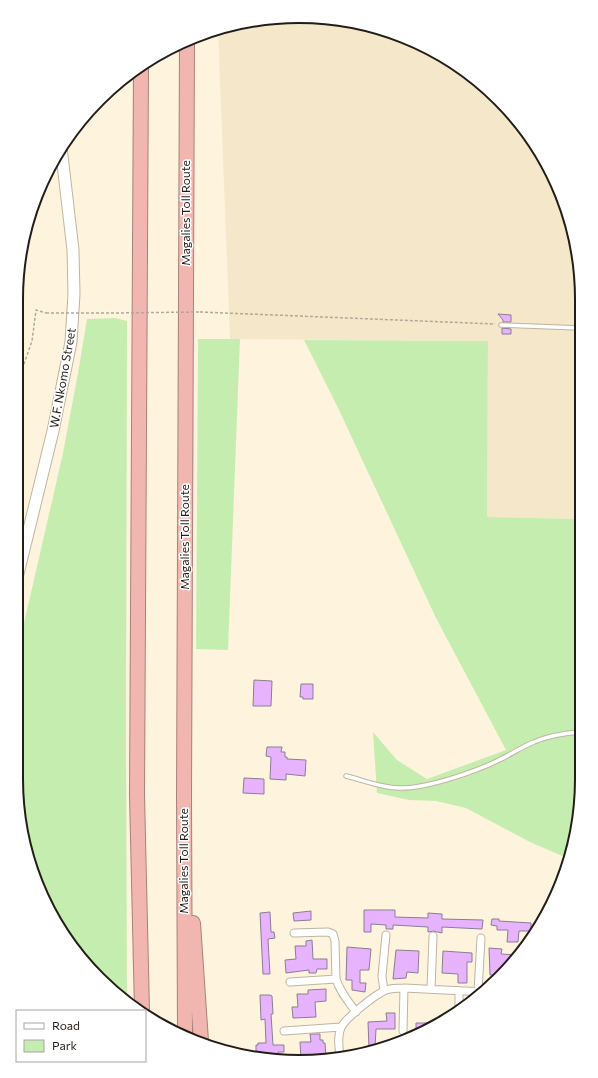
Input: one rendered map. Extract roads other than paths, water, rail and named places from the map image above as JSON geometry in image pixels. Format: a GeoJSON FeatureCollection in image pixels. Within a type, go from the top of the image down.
{"type":"FeatureCollection","features":[{"type":"Feature","properties":{"kind":"highway","name":"Magalies Toll Route"},"geometry":{"type":"LineString","coordinates":[[185,1030],[184,797],[187,47]]}},
{"type":"Feature","properties":{"kind":"highway"},"geometry":{"type":"LineString","coordinates":[[136,1001],[141,73]]}},
{"type":"Feature","properties":{"kind":"highway"},"geometry":{"type":"LineString","coordinates":[[137,794],[142,1005]]}},
{"type":"Feature","properties":{"kind":"highway"},"geometry":{"type":"LineString","coordinates":[[184,797],[201,1037]]}},
{"type":"Feature","properties":{"kind":"main road","name":"W.F. Nkomo Street"},"geometry":{"type":"LineString","coordinates":[[23,553],[53,431],[71,342],[74,294],[73,250],[62,158]]}},
{"type":"Feature","properties":{"kind":"street"},"geometry":{"type":"LineString","coordinates":[[294,933],[328,932],[333,934],[335,941],[336,979],[343,995],[356,1012]]}},
{"type":"Feature","properties":{"kind":"street"},"geometry":{"type":"LineString","coordinates":[[384,991],[382,976],[386,935]]}},
{"type":"Feature","properties":{"kind":"street"},"geometry":{"type":"LineString","coordinates":[[431,989],[433,936]]}},
{"type":"Feature","properties":{"kind":"street"},"geometry":{"type":"LineString","coordinates":[[481,938],[482,986]]}},
{"type":"Feature","properties":{"kind":"street"},"geometry":{"type":"LineString","coordinates":[[290,982],[336,979]]}},
{"type":"Feature","properties":{"kind":"street"},"geometry":{"type":"LineString","coordinates":[[340,1052],[338,1039],[344,1022],[375,996],[384,991],[392,988],[404,988],[475,992]]}},
{"type":"Feature","properties":{"kind":"street"},"geometry":{"type":"LineString","coordinates":[[404,988],[404,1031]]}},
{"type":"Feature","properties":{"kind":"street"},"geometry":{"type":"LineString","coordinates":[[459,991],[459,1003]]}},
{"type":"Feature","properties":{"kind":"street"},"geometry":{"type":"LineString","coordinates":[[284,1030],[341,1027]]}},
{"type":"Feature","properties":{"kind":"lane"},"geometry":{"type":"LineString","coordinates":[[501,325],[575,328]]}},
{"type":"Feature","properties":{"kind":"lane"},"geometry":{"type":"LineString","coordinates":[[346,776],[383,786],[399,788],[427,784],[468,773],[498,761],[533,742],[550,737],[575,733]]}}]}
